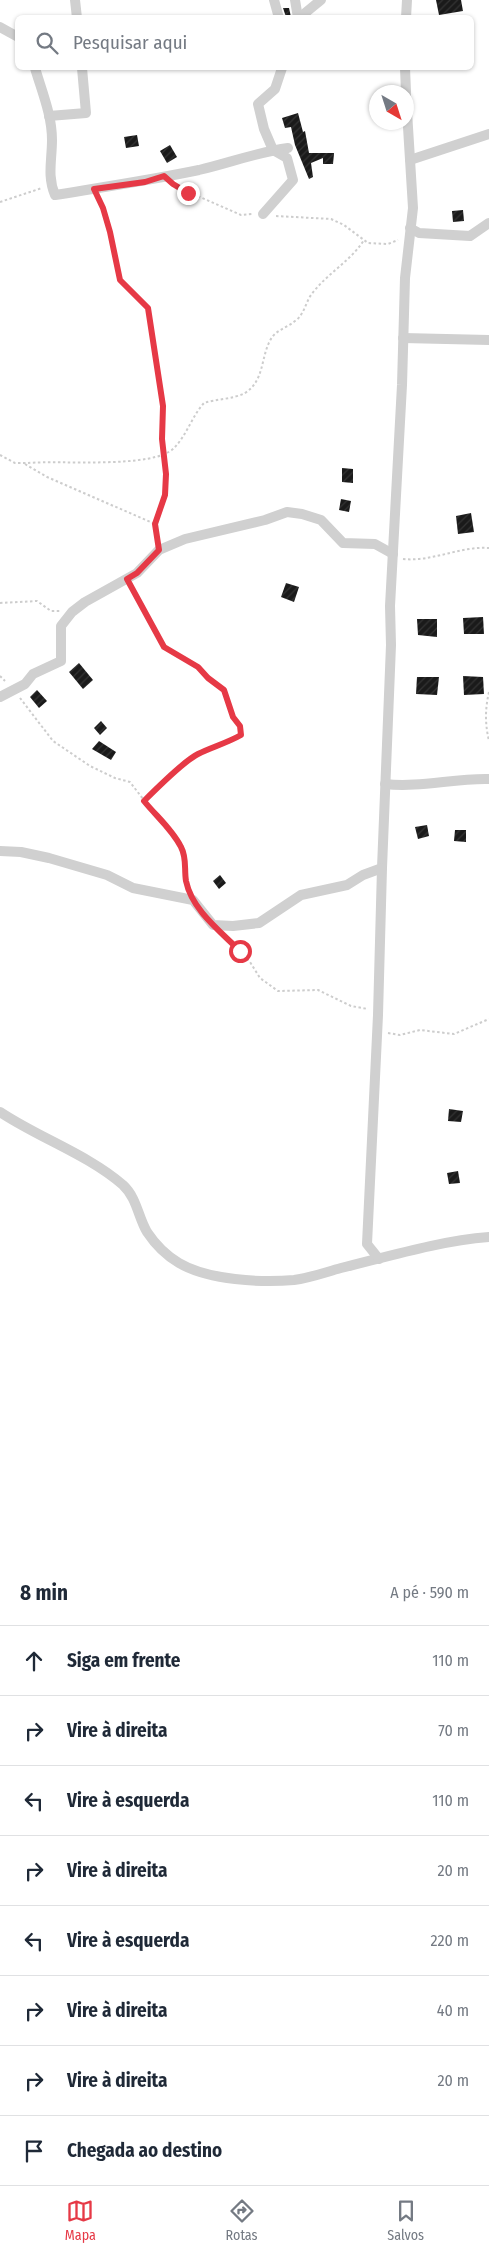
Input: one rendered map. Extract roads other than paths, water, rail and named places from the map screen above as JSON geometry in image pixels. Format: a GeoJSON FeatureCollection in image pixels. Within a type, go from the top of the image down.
{"type":"FeatureCollection","features":[{"type":"Feature","properties":{"kind":"street"},"geometry":{"type":"LineString","coordinates":[[75,0],[77,15]]}},
{"type":"Feature","properties":{"kind":"street"},"geometry":{"type":"LineString","coordinates":[[274,0],[278,15]]}},
{"type":"Feature","properties":{"kind":"street"},"geometry":{"type":"LineString","coordinates":[[295,0],[298,15]]}},
{"type":"Feature","properties":{"kind":"street"},"geometry":{"type":"LineString","coordinates":[[302,15],[320,0]]}},
{"type":"Feature","properties":{"kind":"street"},"geometry":{"type":"LineString","coordinates":[[406,15],[407,0]]}},
{"type":"Feature","properties":{"kind":"street"},"geometry":{"type":"LineString","coordinates":[[0,27],[15,35]]}},
{"type":"Feature","properties":{"kind":"street"},"geometry":{"type":"LineString","coordinates":[[36,70],[49,116],[52,141],[49,162],[51,185],[55,195],[145,182],[273,150],[288,148]]}},
{"type":"Feature","properties":{"kind":"street"},"geometry":{"type":"LineString","coordinates":[[49,116],[86,113],[82,70]]}},
{"type":"Feature","properties":{"kind":"street"},"geometry":{"type":"LineString","coordinates":[[264,214],[292,180],[287,158],[273,150],[264,129],[258,104],[275,89],[281,70]]}},
{"type":"Feature","properties":{"kind":"street"},"geometry":{"type":"LineString","coordinates":[[405,70],[406,85]]}},
{"type":"Feature","properties":{"kind":"street"},"geometry":{"type":"LineString","coordinates":[[378,1259],[367,1244],[378,1031],[391,645],[390,606],[409,232],[413,208],[408,130]]}},
{"type":"Feature","properties":{"kind":"street"},"geometry":{"type":"LineString","coordinates":[[410,160],[489,134]]}},
{"type":"Feature","properties":{"kind":"street"},"geometry":{"type":"LineString","coordinates":[[409,232],[470,236],[489,223]]}},
{"type":"Feature","properties":{"kind":"street"},"geometry":{"type":"LineString","coordinates":[[403,338],[489,340]]}},
{"type":"Feature","properties":{"kind":"street"},"geometry":{"type":"LineString","coordinates":[[0,697],[25,684],[33,674],[61,661],[61,626],[75,610],[85,602],[137,573],[159,550],[185,539],[265,520],[287,512],[321,520],[343,543],[375,544],[394,554]]}},
{"type":"Feature","properties":{"kind":"street"},"geometry":{"type":"LineString","coordinates":[[385,784],[407,786],[446,783],[471,778],[489,779]]}},
{"type":"Feature","properties":{"kind":"street"},"geometry":{"type":"LineString","coordinates":[[0,851],[21,852],[49,858],[107,875],[133,888],[193,900],[213,925],[233,926],[259,923],[301,895],[347,885],[363,875],[382,868]]}},
{"type":"Feature","properties":{"kind":"street"},"geometry":{"type":"LineString","coordinates":[[0,1112],[22,1127],[90,1162],[124,1186],[138,1208],[147,1231],[161,1249],[179,1263],[200,1273],[224,1278],[294,1280],[435,1246],[489,1237]]}}]}
